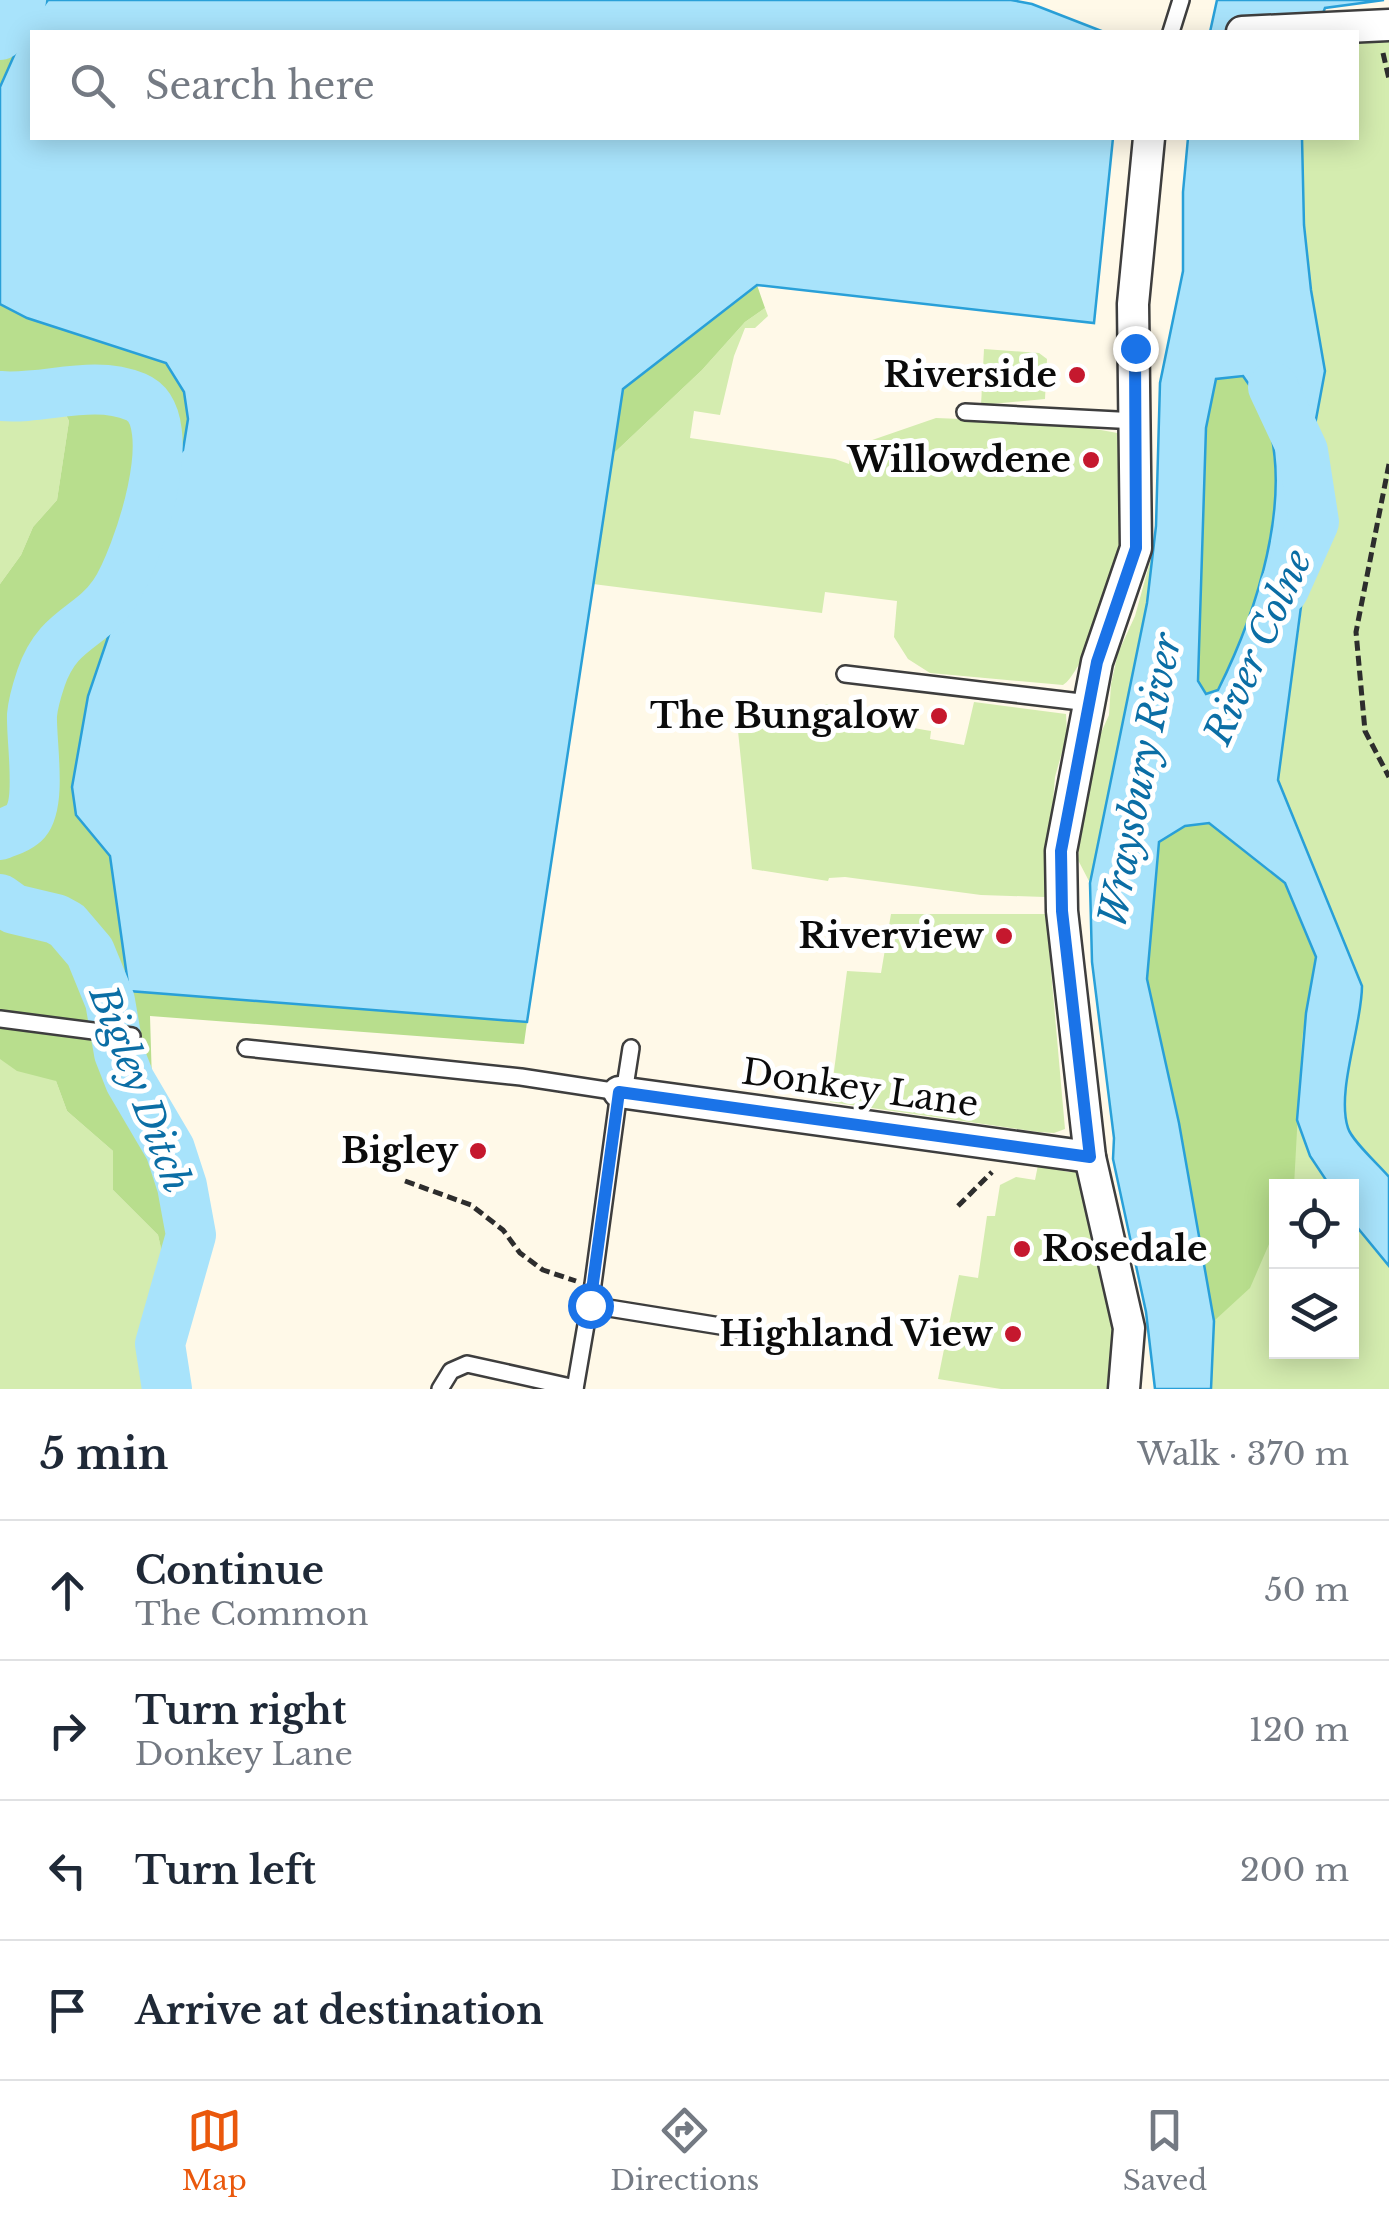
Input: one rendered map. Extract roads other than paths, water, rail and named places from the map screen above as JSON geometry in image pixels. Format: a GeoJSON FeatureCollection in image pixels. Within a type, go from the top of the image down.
{"type":"FeatureCollection","features":[{"type":"Feature","properties":{"kind":"street"},"geometry":{"type":"LineString","coordinates":[[1124,1389],[1129,1328],[1090,1157],[1062,911],[1061,851],[1097,662],[1136,548],[1133,304],[1149,140]]}},
{"type":"Feature","properties":{"kind":"street","name":"Donkey Lane"},"geometry":{"type":"LineString","coordinates":[[622,1093],[1090,1157]]}},
{"type":"Feature","properties":{"kind":"lane"},"geometry":{"type":"LineString","coordinates":[[1172,30],[1181,0]]}},
{"type":"Feature","properties":{"kind":"lane"},"geometry":{"type":"LineString","coordinates":[[965,412],[1137,421]]}},
{"type":"Feature","properties":{"kind":"lane"},"geometry":{"type":"LineString","coordinates":[[845,674],[1089,703]]}},
{"type":"Feature","properties":{"kind":"lane"},"geometry":{"type":"LineString","coordinates":[[0,1019],[132,1036]]}},
{"type":"Feature","properties":{"kind":"lane"},"geometry":{"type":"LineString","coordinates":[[246,1048],[522,1077],[622,1093]]}},
{"type":"Feature","properties":{"kind":"lane"},"geometry":{"type":"LineString","coordinates":[[440,1389],[452,1371],[467,1364],[575,1389],[631,1048]]}},
{"type":"Feature","properties":{"kind":"lane"},"geometry":{"type":"LineString","coordinates":[[590,1305],[739,1329]]}},
{"type":"Feature","properties":{"kind":"water"},"geometry":{"type":"Polygon","coordinates":[[[48,0],[1011,0],[1032,4],[1099,30],[30,30],[30,140],[1113,140],[1094,323],[757,285],[623,389],[527,1022],[129,991],[110,856],[76,815],[72,787],[88,696],[118,608],[131,595],[154,556],[160,478],[183,450],[188,419],[184,392],[166,363],[27,318],[0,304],[0,87],[25,31],[48,0]]]}},
{"type":"Feature","properties":{"kind":"water"},"geometry":{"type":"Polygon","coordinates":[[[1217,0],[1384,0],[1325,8],[1317,30],[1210,30],[1217,0]]]}},
{"type":"Feature","properties":{"kind":"water","name":"Wraysbury River"},"geometry":{"type":"Polygon","coordinates":[[[1188,140],[1302,140],[1304,225],[1325,371],[1314,430],[1303,451],[1312,524],[1278,780],[1362,986],[1345,1113],[1350,1133],[1389,1177],[1389,1266],[1359,1230],[1359,1179],[1325,1179],[1310,1156],[1297,1120],[1306,1013],[1316,957],[1285,883],[1209,823],[1185,826],[1159,842],[1147,979],[1179,1123],[1214,1321],[1211,1389],[1155,1389],[1146,1312],[1113,1159],[1114,1138],[1092,962],[1090,883],[1147,603],[1156,526],[1160,383],[1183,271],[1188,140]],[[1243,376],[1216,379],[1206,428],[1198,681],[1206,694],[1218,690],[1232,660],[1267,556],[1276,483],[1274,448],[1266,415],[1243,376]]]}},
{"type":"Feature","properties":{"kind":"waterway","name":"Bigley Ditch"},"geometry":{"type":"LineString","coordinates":[[0,35],[21,0]]}},
{"type":"Feature","properties":{"kind":"waterway","name":"River Colne"},"geometry":{"type":"LineString","coordinates":[[1273,387],[1303,451],[1314,522],[1284,589]]}},
{"type":"Feature","properties":{"kind":"waterway","name":"Bigley Ditch"},"geometry":{"type":"LineString","coordinates":[[0,396],[85,390],[119,392],[136,397],[150,410],[157,432],[152,491],[134,552],[124,577],[105,606],[65,639],[48,661],[32,715],[35,786],[31,812],[24,823],[0,835]]}},
{"type":"Feature","properties":{"kind":"waterway","name":"Bigley Ditch"},"geometry":{"type":"LineString","coordinates":[[0,899],[14,909],[67,925],[90,952],[110,1001],[119,1053],[130,1081],[170,1149],[191,1235],[160,1344],[167,1389]]}},
{"type":"Feature","properties":{"kind":"place","name":"Riverside"},"geometry":{"type":"Point","coordinates":[1077,375]}},
{"type":"Feature","properties":{"kind":"place","name":"Willowdene"},"geometry":{"type":"Point","coordinates":[1091,460]}},
{"type":"Feature","properties":{"kind":"place","name":"The Bungalow"},"geometry":{"type":"Point","coordinates":[939,716]}},
{"type":"Feature","properties":{"kind":"place","name":"Riverview"},"geometry":{"type":"Point","coordinates":[1004,936]}},
{"type":"Feature","properties":{"kind":"place","name":"Bigley"},"geometry":{"type":"Point","coordinates":[478,1151]}},
{"type":"Feature","properties":{"kind":"place","name":"Rosedale"},"geometry":{"type":"Point","coordinates":[1022,1249]}},
{"type":"Feature","properties":{"kind":"place","name":"Highland View"},"geometry":{"type":"Point","coordinates":[1013,1334]}}]}
